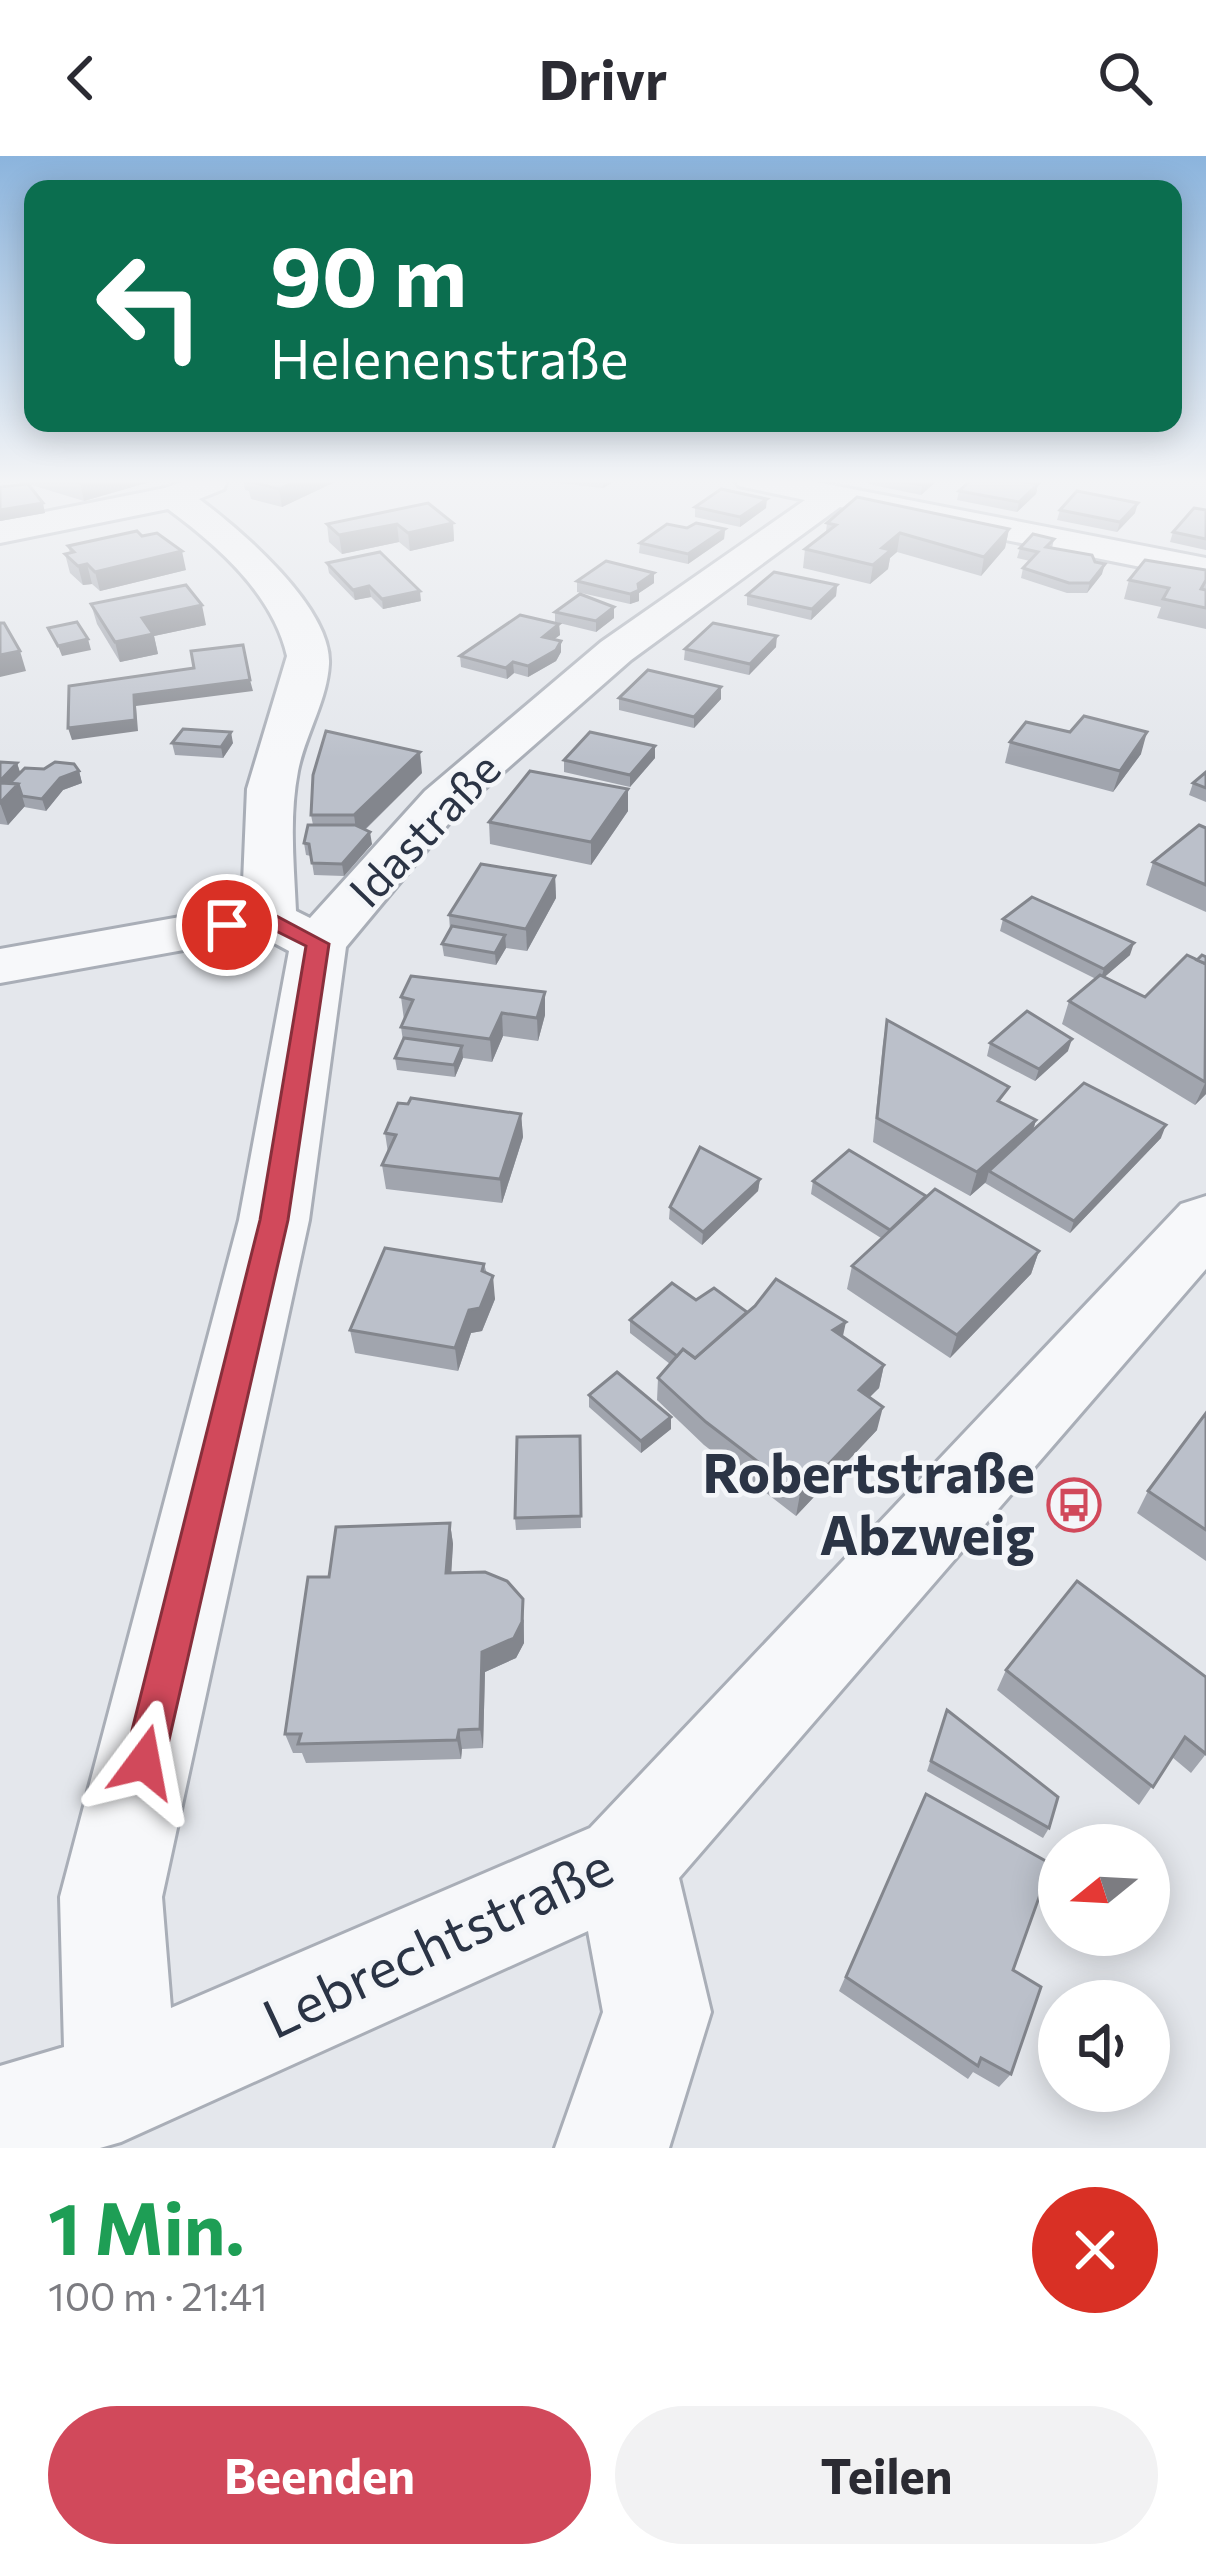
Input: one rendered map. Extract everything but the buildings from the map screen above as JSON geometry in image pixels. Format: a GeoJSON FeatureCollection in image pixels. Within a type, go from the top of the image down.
{"type":"FeatureCollection","features":[{"type":"Feature","properties":{"kind":"street"},"geometry":{"type":"LineString","coordinates":[[3,966],[184,930],[294,931],[268,846],[273,773],[308,657],[292,613],[253,572]]}},
{"type":"Feature","properties":{"kind":"street","name":"Idastraße"},"geometry":{"type":"LineString","coordinates":[[121,2086],[111,1897],[274,1220],[294,931],[616,651],[726,572]]}},
{"type":"Feature","properties":{"kind":"street","name":"Lebrechtstraße"},"geometry":{"type":"LineString","coordinates":[[0,2122],[121,2086],[625,1863],[1206,1222]]}},
{"type":"Feature","properties":{"kind":"street"},"geometry":{"type":"LineString","coordinates":[[612,2148],[657,2012],[625,1863]]}},
{"type":"Feature","properties":{"kind":"place","name":"Robertstraße Abzweig"},"geometry":{"type":"Point","coordinates":[1074,1505]}},
{"type":"Feature","properties":{"kind":"route"},"geometry":{"type":"LineString","coordinates":[[144,1762],[274,1220],[318,944],[269,919],[227,925]]}}]}
